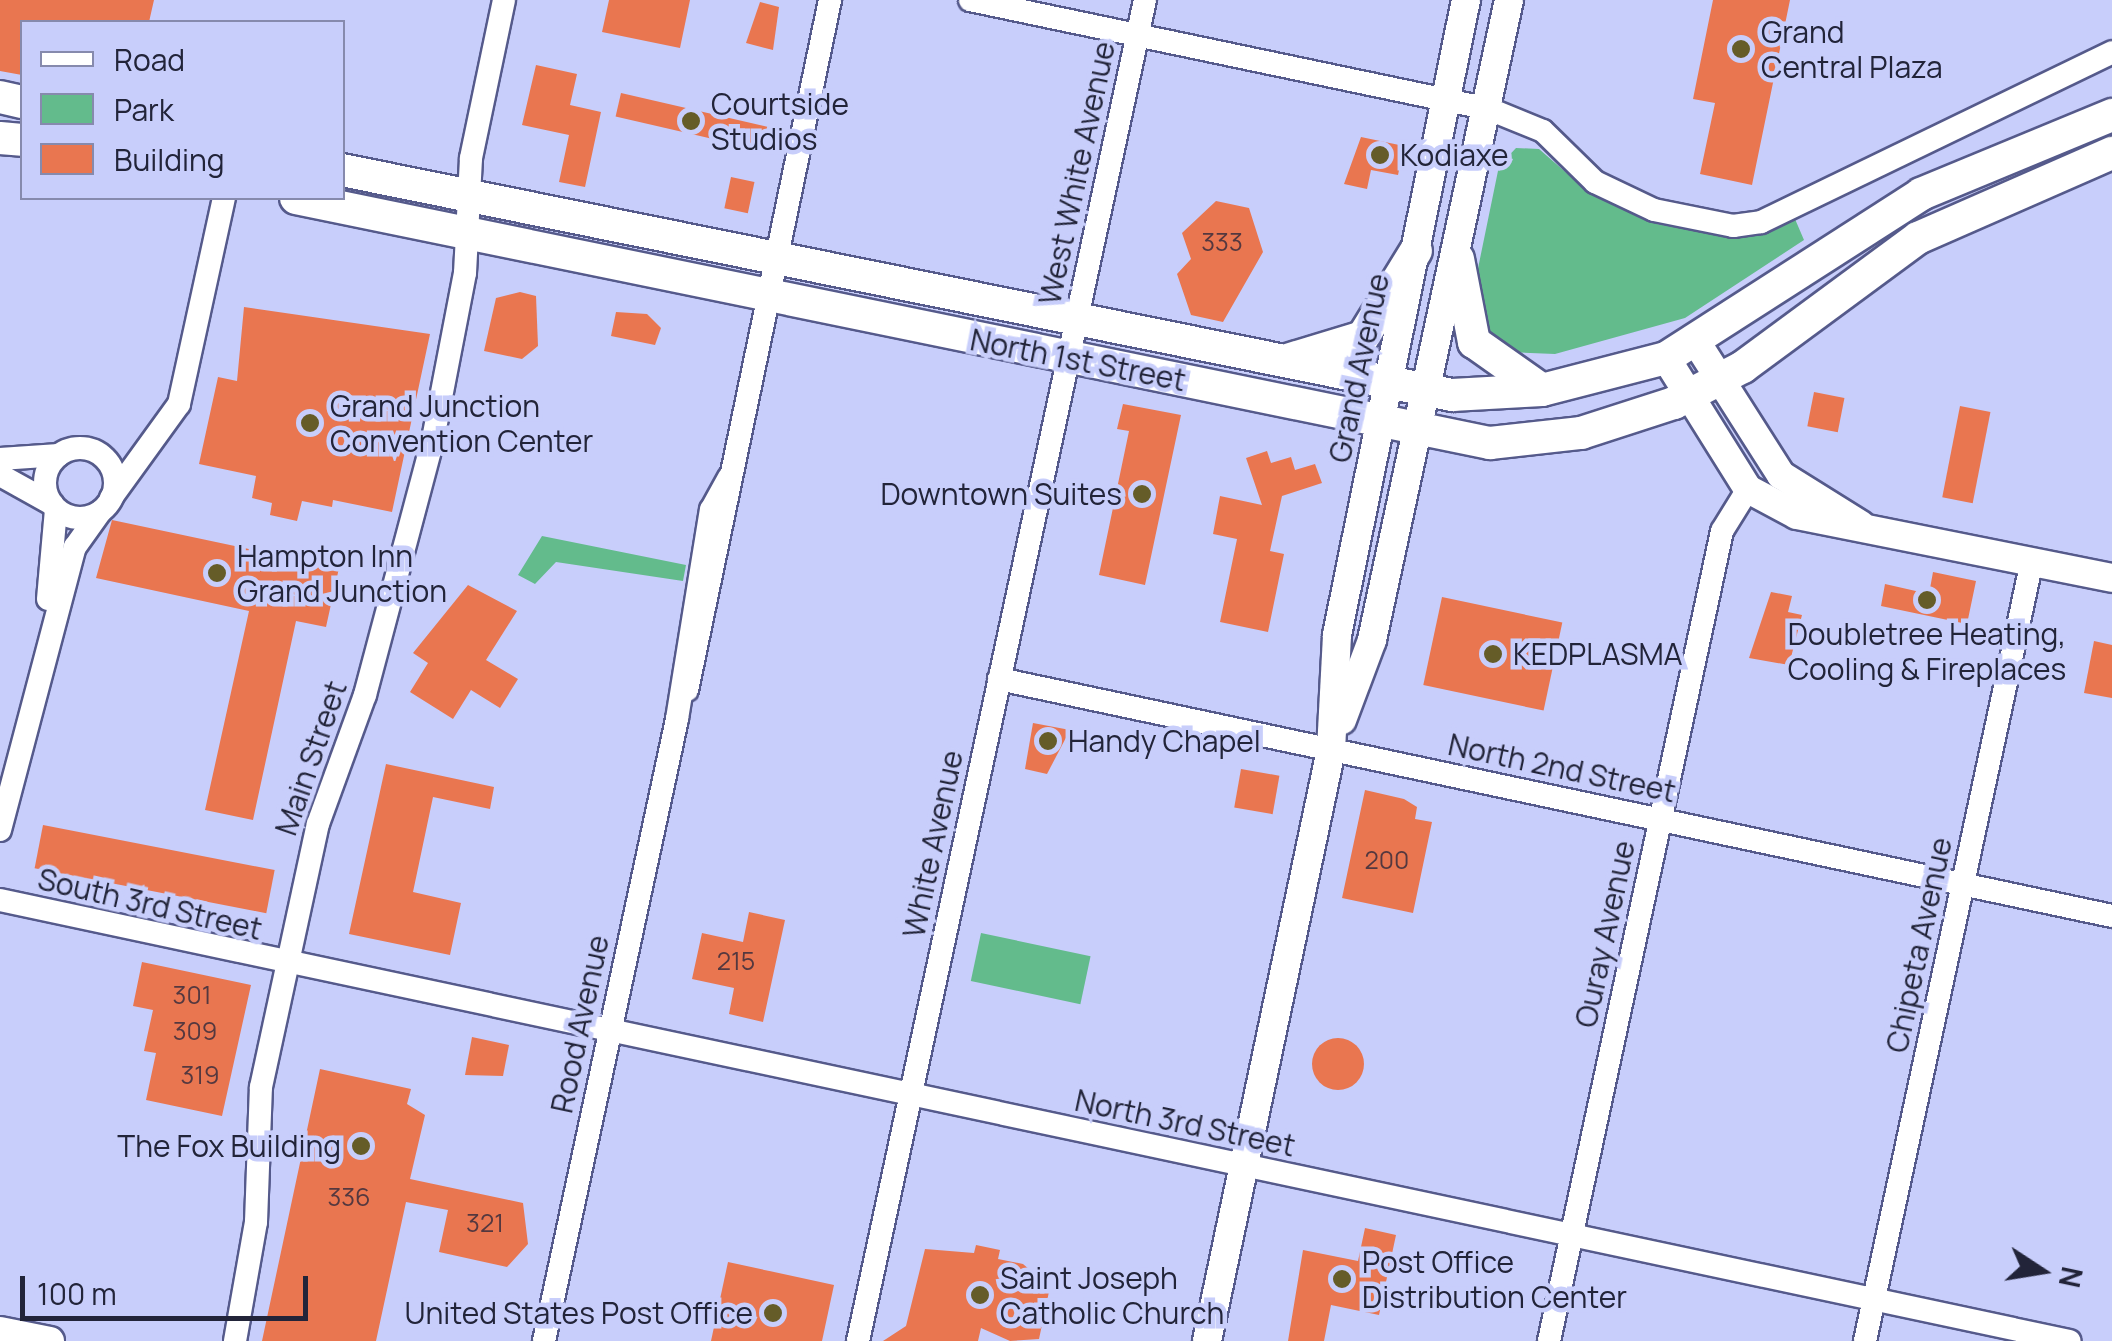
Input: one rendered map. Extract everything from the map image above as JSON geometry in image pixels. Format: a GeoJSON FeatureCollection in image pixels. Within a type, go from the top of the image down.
{"type":"FeatureCollection","features":[{"type":"Feature","properties":{"kind":"highway","name":"North 1st Street"},"geometry":{"type":"LineString","coordinates":[[345,171],[1427,396],[1542,390],[1666,358],[1921,194],[2112,115]]}},
{"type":"Feature","properties":{"kind":"highway","name":"North 1st Street"},"geometry":{"type":"LineString","coordinates":[[305,200],[1419,432],[1490,442],[1582,434],[1687,396],[1718,379],[1918,238],[2112,153]]}},
{"type":"Feature","properties":{"kind":"highway"},"geometry":{"type":"LineString","coordinates":[[1268,363],[1363,337],[1416,250]]}},
{"type":"Feature","properties":{"kind":"highway"},"geometry":{"type":"LineString","coordinates":[[1458,259],[1474,342],[1542,390]]}},
{"type":"Feature","properties":{"kind":"main road","name":"Grand Avenue"},"geometry":{"type":"LineString","coordinates":[[1331,750],[1337,635],[1466,0]]}},
{"type":"Feature","properties":{"kind":"main road","name":"Grand Avenue"},"geometry":{"type":"LineString","coordinates":[[1206,1341],[1331,750],[1372,640],[1458,259],[1509,0]]}},
{"type":"Feature","properties":{"kind":"main road"},"geometry":{"type":"LineString","coordinates":[[1694,340],[1782,475],[1861,525]]}},
{"type":"Feature","properties":{"kind":"main road"},"geometry":{"type":"LineString","coordinates":[[1666,358],[1748,489],[1796,515],[2112,578]]}},
{"type":"Feature","properties":{"kind":"main road"},"geometry":{"type":"LineString","coordinates":[[0,1331],[50,1341]]}},
{"type":"Feature","properties":{"kind":"street","name":"Main Street"},"geometry":{"type":"LineString","coordinates":[[235,1341],[256,1222],[261,1087],[318,824],[365,695],[420,492],[504,0]]}},
{"type":"Feature","properties":{"kind":"street","name":"Rood Avenue"},"geometry":{"type":"LineString","coordinates":[[544,1341],[677,719],[711,510],[728,478],[830,0]]}},
{"type":"Feature","properties":{"kind":"street"},"geometry":{"type":"LineString","coordinates":[[970,0],[1489,109],[1526,120],[1595,182],[1654,210],[1745,226],[2112,52]]}},
{"type":"Feature","properties":{"kind":"street","name":"West White Avenue"},"geometry":{"type":"LineString","coordinates":[[1068,359],[1145,0]]}},
{"type":"Feature","properties":{"kind":"street"},"geometry":{"type":"LineString","coordinates":[[0,830],[51,627],[80,533],[106,505],[182,394],[224,200]]}},
{"type":"Feature","properties":{"kind":"street","name":"White Avenue"},"geometry":{"type":"LineString","coordinates":[[858,1341],[1068,359]]}},
{"type":"Feature","properties":{"kind":"street"},"geometry":{"type":"LineString","coordinates":[[0,459],[148,445]]}},
{"type":"Feature","properties":{"kind":"street"},"geometry":{"type":"LineString","coordinates":[[92,450],[112,468],[106,505]]}},
{"type":"Feature","properties":{"kind":"street"},"geometry":{"type":"LineString","coordinates":[[51,627],[54,507],[46,476],[58,455]]}},
{"type":"Feature","properties":{"kind":"street"},"geometry":{"type":"LineString","coordinates":[[0,475],[78,518],[106,505]]}},
{"type":"Feature","properties":{"kind":"street","name":"Ouray Avenue"},"geometry":{"type":"LineString","coordinates":[[1549,1341],[1722,531],[1748,489]]}},
{"type":"Feature","properties":{"kind":"street","name":"Chipeta Avenue"},"geometry":{"type":"LineString","coordinates":[[1865,1341],[2032,561]]}},
{"type":"Feature","properties":{"kind":"street","name":"North 2nd Street"},"geometry":{"type":"LineString","coordinates":[[999,679],[2112,916]]}},
{"type":"Feature","properties":{"kind":"street","name":"South 3rd Street"},"geometry":{"type":"LineString","coordinates":[[0,900],[286,967]]}},
{"type":"Feature","properties":{"kind":"street","name":"North 3rd Street"},"geometry":{"type":"LineString","coordinates":[[286,967],[609,1030],[2070,1341]]}},
{"type":"Feature","properties":{"kind":"green space"},"geometry":{"type":"Polygon","coordinates":[[[1516,148],[1539,149],[1592,195],[1657,224],[1734,238],[1795,219],[1804,240],[1685,318],[1555,354],[1509,352],[1487,338],[1475,283],[1499,166],[1516,148]]]}},
{"type":"Feature","properties":{"kind":"green space"},"geometry":{"type":"Polygon","coordinates":[[[542,536],[686,565],[683,581],[556,562],[535,584],[518,575],[542,536]]]}},
{"type":"Feature","properties":{"kind":"green space"},"geometry":{"type":"Polygon","coordinates":[[[981,933],[1091,956],[1080,1004],[971,981],[981,933]]]}},
{"type":"Feature","properties":{"kind":"building"},"geometry":{"type":"Polygon","coordinates":[[[0,0],[154,0],[149,20],[20,20],[20,75],[0,71],[0,0]]]}},
{"type":"Feature","properties":{"kind":"building"},"geometry":{"type":"Polygon","coordinates":[[[609,0],[690,0],[680,48],[602,32],[609,0]]]}},
{"type":"Feature","properties":{"kind":"building","name":"Grand Central Plaza"},"geometry":{"type":"Polygon","coordinates":[[[1713,0],[1790,0],[1752,185],[1700,174],[1715,103],[1693,99],[1713,0]]]}},
{"type":"Feature","properties":{"kind":"building"},"geometry":{"type":"Polygon","coordinates":[[[760,2],[779,7],[773,50],[746,43],[760,2]]]}},
{"type":"Feature","properties":{"kind":"building"},"geometry":{"type":"Polygon","coordinates":[[[536,65],[577,74],[570,105],[601,112],[585,187],[559,182],[569,135],[522,125],[536,65]]]}},
{"type":"Feature","properties":{"kind":"building","name":"Courtside Studios"},"geometry":{"type":"Polygon","coordinates":[[[621,93],[767,127],[762,150],[616,116],[621,93]]]}},
{"type":"Feature","properties":{"kind":"building","name":"Kodiaxe"},"geometry":{"type":"Polygon","coordinates":[[[1361,137],[1404,146],[1398,175],[1371,170],[1367,189],[1344,184],[1361,137]]]}},
{"type":"Feature","properties":{"kind":"building","name":"Courtside Studios"},"geometry":{"type":"Polygon","coordinates":[[[731,177],[754,182],[748,213],[724,208],[731,177]]]}},
{"type":"Feature","properties":{"kind":"building"},"geometry":{"type":"Polygon","coordinates":[[[1216,201],[1249,208],[1263,252],[1223,322],[1191,315],[1177,274],[1191,259],[1182,233],[1216,201]]]}},
{"type":"Feature","properties":{"kind":"building"},"geometry":{"type":"Polygon","coordinates":[[[520,292],[536,296],[538,346],[522,359],[484,351],[496,298],[520,292]]]}},
{"type":"Feature","properties":{"kind":"building","name":"Grand Junction Convention Center"},"geometry":{"type":"Polygon","coordinates":[[[244,307],[430,334],[392,512],[333,500],[332,507],[302,501],[297,521],[270,515],[272,503],[252,498],[256,476],[199,464],[218,377],[237,381],[244,307]]]}},
{"type":"Feature","properties":{"kind":"building"},"geometry":{"type":"Polygon","coordinates":[[[616,312],[647,314],[661,328],[655,345],[611,336],[616,312]]]}},
{"type":"Feature","properties":{"kind":"building"},"geometry":{"type":"Polygon","coordinates":[[[1814,392],[1844,398],[1838,432],[1807,426],[1814,392]]]}},
{"type":"Feature","properties":{"kind":"building","name":"Downtown Suites"},"geometry":{"type":"Polygon","coordinates":[[[1123,404],[1181,415],[1145,585],[1099,575],[1129,431],[1117,429],[1123,404]]]}},
{"type":"Feature","properties":{"kind":"building"},"geometry":{"type":"Polygon","coordinates":[[[1960,406],[1990,412],[1973,503],[1942,497],[1960,406]]]}},
{"type":"Feature","properties":{"kind":"building"},"geometry":{"type":"Polygon","coordinates":[[[1267,451],[1271,463],[1291,457],[1295,470],[1315,464],[1322,483],[1282,496],[1270,551],[1284,554],[1268,632],[1220,622],[1237,539],[1213,534],[1220,496],[1262,505],[1246,458],[1267,451]]]}},
{"type":"Feature","properties":{"kind":"building"},"geometry":{"type":"Polygon","coordinates":[[[112,520],[339,568],[326,627],[296,621],[253,820],[205,810],[249,611],[96,578],[112,520]]]}},
{"type":"Feature","properties":{"kind":"building","name":"Doubletree Heating, Cooling & Fireplaces"},"geometry":{"type":"Polygon","coordinates":[[[1933,572],[1976,581],[1967,624],[1881,606],[1885,584],[1929,594],[1933,572]]]}},
{"type":"Feature","properties":{"kind":"building"},"geometry":{"type":"Polygon","coordinates":[[[468,585],[517,611],[486,660],[518,679],[500,708],[471,690],[453,719],[410,692],[428,663],[413,653],[468,585]]]}},
{"type":"Feature","properties":{"kind":"building"},"geometry":{"type":"Polygon","coordinates":[[[1771,592],[1792,596],[1788,612],[1802,615],[1789,665],[1749,658],[1771,592]]]}},
{"type":"Feature","properties":{"kind":"building","name":"KEDPLASMA"},"geometry":{"type":"Polygon","coordinates":[[[1442,597],[1562,623],[1544,711],[1423,685],[1442,597]]]}},
{"type":"Feature","properties":{"kind":"building"},"geometry":{"type":"Polygon","coordinates":[[[2094,641],[2112,645],[2112,698],[2084,693],[2094,641]]]}},
{"type":"Feature","properties":{"kind":"building","name":"Handy Chapel"},"geometry":{"type":"Polygon","coordinates":[[[1033,723],[1070,730],[1047,774],[1025,769],[1033,723]]]}},
{"type":"Feature","properties":{"kind":"building"},"geometry":{"type":"Polygon","coordinates":[[[386,764],[494,787],[490,809],[433,797],[413,892],[461,903],[450,955],[349,934],[386,764]]]}},
{"type":"Feature","properties":{"kind":"building"},"geometry":{"type":"Polygon","coordinates":[[[1241,769],[1279,776],[1273,814],[1234,807],[1241,769]]]}},
{"type":"Feature","properties":{"kind":"building"},"geometry":{"type":"Polygon","coordinates":[[[1365,790],[1404,799],[1417,807],[1415,819],[1432,822],[1413,913],[1342,898],[1365,790]]]}},
{"type":"Feature","properties":{"kind":"building"},"geometry":{"type":"Polygon","coordinates":[[[43,825],[275,870],[266,913],[35,868],[43,825]]]}},
{"type":"Feature","properties":{"kind":"building"},"geometry":{"type":"Polygon","coordinates":[[[749,912],[785,920],[763,1022],[729,1014],[734,988],[692,979],[702,933],[743,942],[749,912]]]}},
{"type":"Feature","properties":{"kind":"building"},"geometry":{"type":"Polygon","coordinates":[[[142,962],[251,985],[222,1116],[146,1100],[156,1053],[144,1051],[153,1010],[133,1006],[142,962]]]}},
{"type":"Feature","properties":{"kind":"building"},"geometry":{"type":"Polygon","coordinates":[[[472,1037],[509,1045],[503,1076],[465,1075],[472,1037]]]}},
{"type":"Feature","properties":{"kind":"building"},"geometry":{"type":"Polygon","coordinates":[[[1338,1038],[1356,1046],[1364,1064],[1356,1082],[1338,1090],[1320,1082],[1312,1064],[1320,1046],[1338,1038]]]}},
{"type":"Feature","properties":{"kind":"building"},"geometry":{"type":"Polygon","coordinates":[[[320,1069],[411,1089],[407,1104],[425,1115],[410,1179],[523,1203],[528,1244],[507,1267],[439,1252],[448,1210],[406,1202],[376,1341],[262,1341],[320,1069]]]}},
{"type":"Feature","properties":{"kind":"building","name":"Post Office Distribution Center"},"geometry":{"type":"Polygon","coordinates":[[[1365,1228],[1396,1235],[1379,1315],[1331,1305],[1324,1341],[1288,1341],[1303,1250],[1358,1261],[1365,1228]]]}},
{"type":"Feature","properties":{"kind":"building","name":"Saint Joseph Catholic Church"},"geometry":{"type":"Polygon","coordinates":[[[976,1245],[1000,1250],[998,1259],[1023,1264],[1050,1287],[1039,1339],[1010,1341],[981,1328],[978,1341],[883,1341],[906,1326],[925,1249],[974,1253],[976,1245]]]}},
{"type":"Feature","properties":{"kind":"building","name":"United States Post Office"},"geometry":{"type":"Polygon","coordinates":[[[728,1262],[834,1285],[822,1341],[711,1341],[728,1262]]]}},
{"type":"Feature","properties":{"kind":"place","name":"Grand Central Plaza"},"geometry":{"type":"Point","coordinates":[1741,49]}},
{"type":"Feature","properties":{"kind":"place","name":"Courtside Studios"},"geometry":{"type":"Point","coordinates":[691,121]}},
{"type":"Feature","properties":{"kind":"place","name":"Kodiaxe"},"geometry":{"type":"Point","coordinates":[1380,155]}},
{"type":"Feature","properties":{"kind":"place","name":"Grand Junction Convention Center"},"geometry":{"type":"Point","coordinates":[310,423]}},
{"type":"Feature","properties":{"kind":"place","name":"Downtown Suites"},"geometry":{"type":"Point","coordinates":[1142,494]}},
{"type":"Feature","properties":{"kind":"place","name":"Hampton Inn Grand Junction"},"geometry":{"type":"Point","coordinates":[217,573]}},
{"type":"Feature","properties":{"kind":"place","name":"Doubletree Heating, Cooling & Fireplaces"},"geometry":{"type":"Point","coordinates":[1927,600]}},
{"type":"Feature","properties":{"kind":"place","name":"KEDPLASMA"},"geometry":{"type":"Point","coordinates":[1493,654]}},
{"type":"Feature","properties":{"kind":"place","name":"Handy Chapel"},"geometry":{"type":"Point","coordinates":[1048,741]}},
{"type":"Feature","properties":{"kind":"place","name":"The Fox Building"},"geometry":{"type":"Point","coordinates":[361,1146]}},
{"type":"Feature","properties":{"kind":"place","name":"Post Office Distribution Center"},"geometry":{"type":"Point","coordinates":[1342,1279]}},
{"type":"Feature","properties":{"kind":"place","name":"Saint Joseph Catholic Church"},"geometry":{"type":"Point","coordinates":[980,1295]}},
{"type":"Feature","properties":{"kind":"place","name":"United States Post Office"},"geometry":{"type":"Point","coordinates":[773,1313]}}]}
